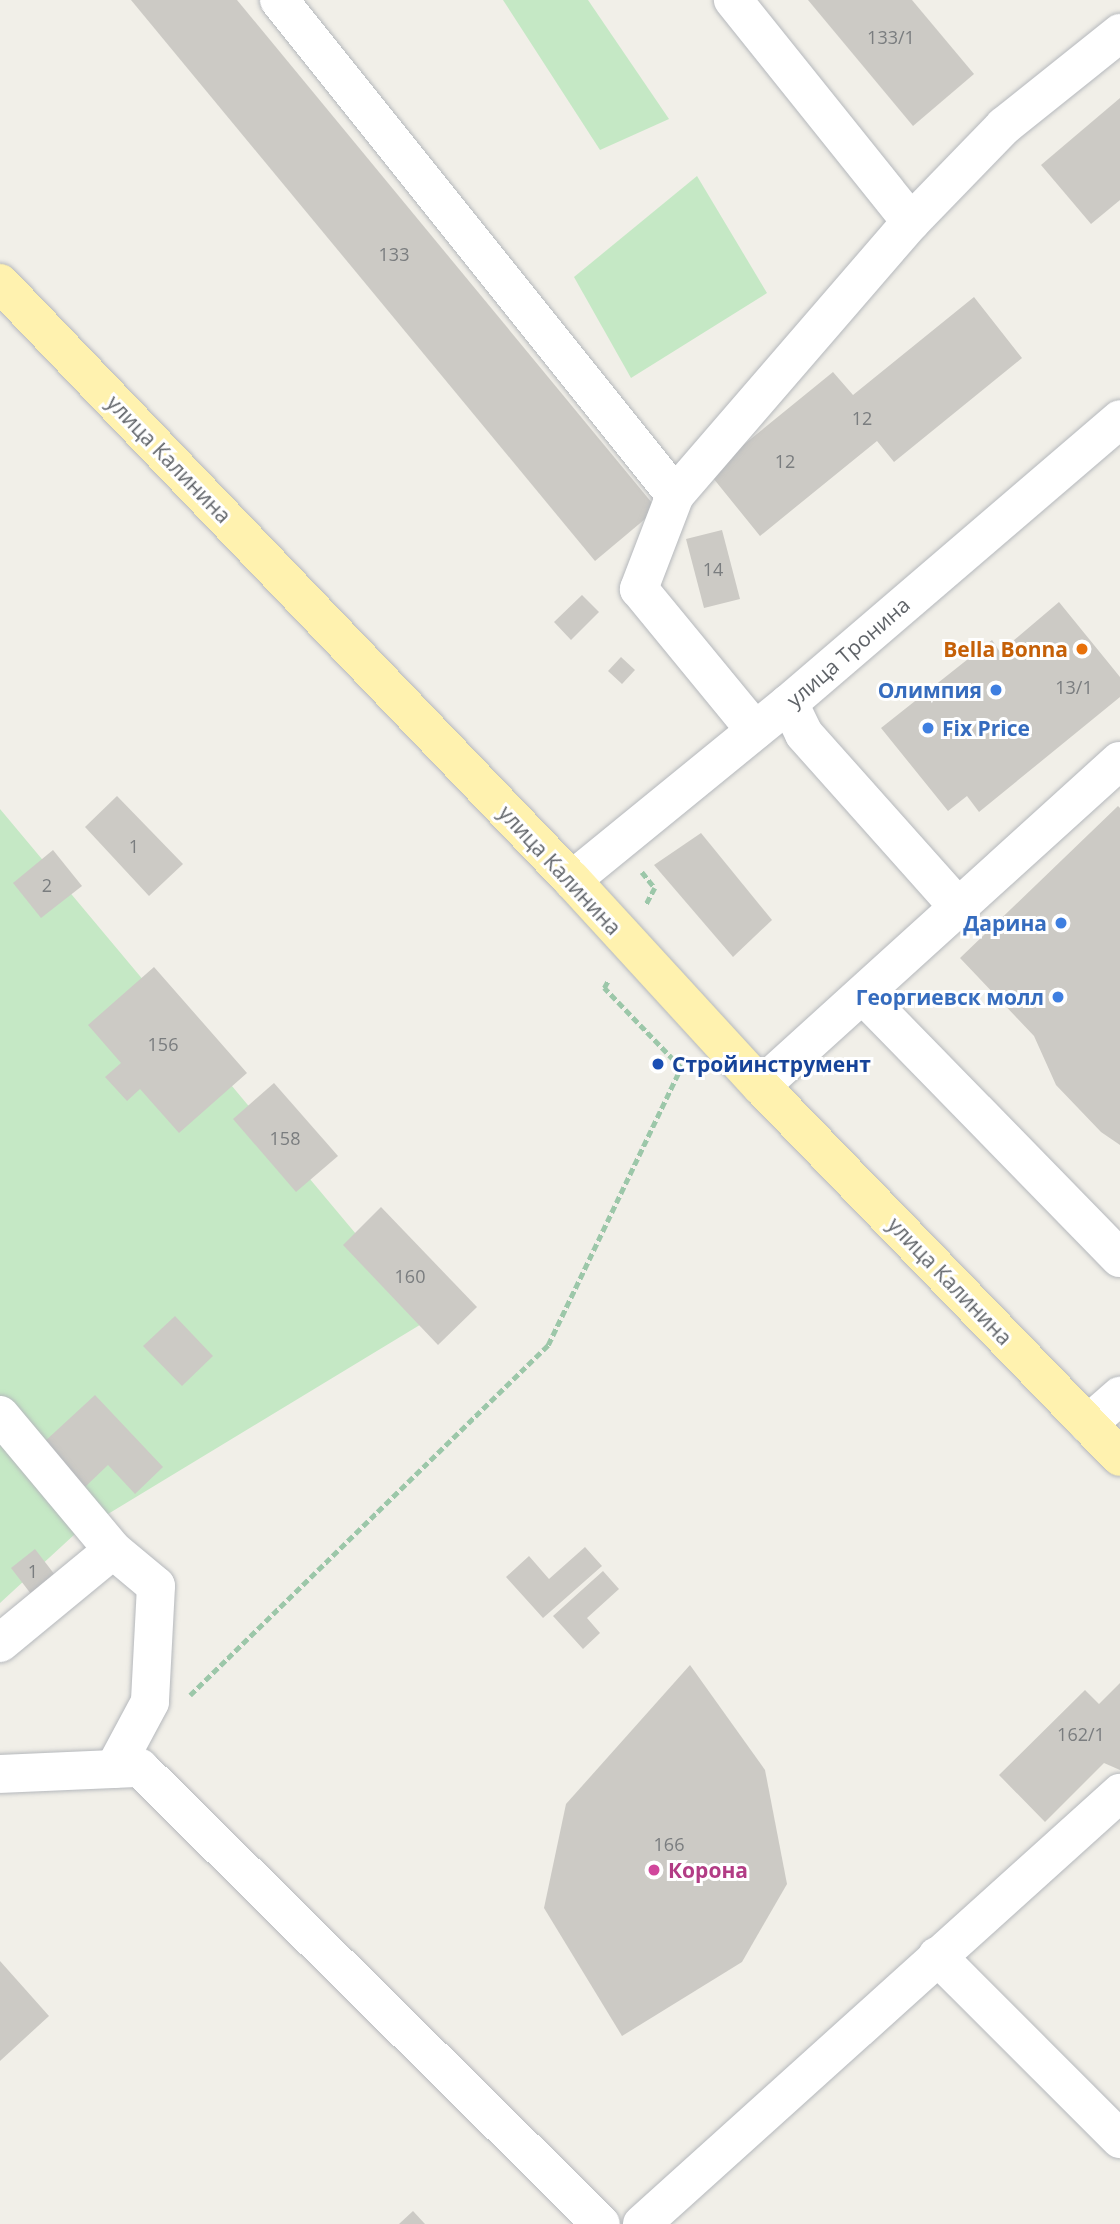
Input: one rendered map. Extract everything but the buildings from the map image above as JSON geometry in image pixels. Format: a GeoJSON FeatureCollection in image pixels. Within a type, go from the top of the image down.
{"type":"FeatureCollection","features":[{"type":"Feature","properties":{"kind":"main road","name":"улица Калинина"},"geometry":{"type":"LineString","coordinates":[[0,283],[572,880],[761,1086],[1120,1457]]}},
{"type":"Feature","properties":{"kind":"street"},"geometry":{"type":"LineString","coordinates":[[279,0],[675,495]]}},
{"type":"Feature","properties":{"kind":"street"},"geometry":{"type":"LineString","coordinates":[[733,0],[911,222]]}},
{"type":"Feature","properties":{"kind":"street"},"geometry":{"type":"LineString","coordinates":[[755,730],[639,589],[675,495],[911,222],[1004,126],[1120,33]]}},
{"type":"Feature","properties":{"kind":"street","name":"улица Тронина"},"geometry":{"type":"LineString","coordinates":[[572,880],[789,703],[1120,419]]}},
{"type":"Feature","properties":{"kind":"street"},"geometry":{"type":"LineString","coordinates":[[789,703],[804,734],[959,908]]}},
{"type":"Feature","properties":{"kind":"street"},"geometry":{"type":"LineString","coordinates":[[761,1086],[864,996],[1120,761]]}},
{"type":"Feature","properties":{"kind":"street"},"geometry":{"type":"LineString","coordinates":[[864,996],[1120,1258]]}},
{"type":"Feature","properties":{"kind":"street"},"geometry":{"type":"LineString","coordinates":[[1088,1424],[1120,1396]]}},
{"type":"Feature","properties":{"kind":"street"},"geometry":{"type":"LineString","coordinates":[[0,1415],[113,1550],[156,1586],[150,1702],[114,1769]]}},
{"type":"Feature","properties":{"kind":"street"},"geometry":{"type":"LineString","coordinates":[[0,1643],[113,1550]]}},
{"type":"Feature","properties":{"kind":"street"},"geometry":{"type":"LineString","coordinates":[[0,1774],[140,1768],[601,2224]]}},
{"type":"Feature","properties":{"kind":"street"},"geometry":{"type":"LineString","coordinates":[[642,2224],[1120,1793]]}},
{"type":"Feature","properties":{"kind":"street"},"geometry":{"type":"LineString","coordinates":[[937,1956],[1120,2139]]}},
{"type":"Feature","properties":{"kind":"path"},"geometry":{"type":"LineString","coordinates":[[183,1702],[548,1345],[681,1068],[604,988],[655,888],[641,872],[652,863]]}},
{"type":"Feature","properties":{"kind":"green space"},"geometry":{"type":"Polygon","coordinates":[[[503,0],[588,0],[669,119],[600,150],[503,0]]]}},
{"type":"Feature","properties":{"kind":"green space"},"geometry":{"type":"Polygon","coordinates":[[[697,176],[767,293],[631,378],[574,277],[697,176]]]}},
{"type":"Feature","properties":{"kind":"green space"},"geometry":{"type":"Polygon","coordinates":[[[0,809],[428,1320],[75,1534],[0,1603],[0,809]]]}},
{"type":"Feature","properties":{"kind":"place","name":"Bella Bonna"},"geometry":{"type":"Point","coordinates":[1082,649]}},
{"type":"Feature","properties":{"kind":"place","name":"Олимпия"},"geometry":{"type":"Point","coordinates":[996,690]}},
{"type":"Feature","properties":{"kind":"place","name":"Fix Price"},"geometry":{"type":"Point","coordinates":[928,728]}},
{"type":"Feature","properties":{"kind":"place","name":"Дарина"},"geometry":{"type":"Point","coordinates":[1061,923]}},
{"type":"Feature","properties":{"kind":"place","name":"Георгиевск молл"},"geometry":{"type":"Point","coordinates":[1058,997]}},
{"type":"Feature","properties":{"kind":"place","name":"Стройинструмент"},"geometry":{"type":"Point","coordinates":[658,1064]}},
{"type":"Feature","properties":{"kind":"place","name":"Корона"},"geometry":{"type":"Point","coordinates":[654,1870]}}]}
